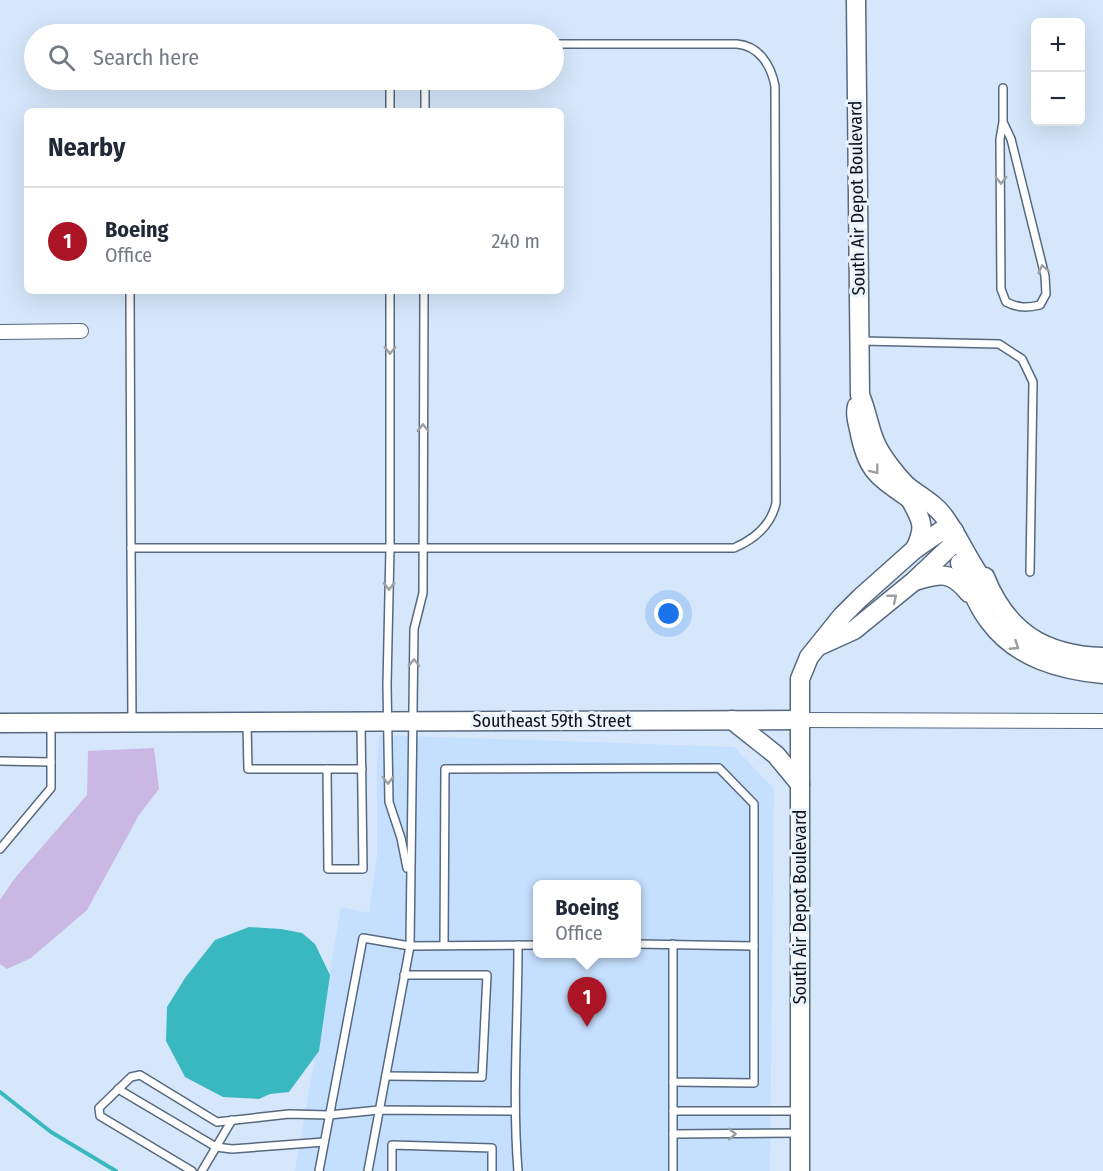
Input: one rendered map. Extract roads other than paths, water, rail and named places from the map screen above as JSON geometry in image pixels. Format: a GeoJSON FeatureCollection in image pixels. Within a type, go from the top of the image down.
{"type":"FeatureCollection","features":[{"type":"Feature","properties":{"kind":"main road","name":"South Air Depot Boulevard"},"geometry":{"type":"LineString","coordinates":[[856,0],[860,395],[855,411],[861,443],[871,469],[893,489],[926,511],[949,536]]}},
{"type":"Feature","properties":{"kind":"main road","name":"South Air Depot Boulevard"},"geometry":{"type":"LineString","coordinates":[[860,395],[875,442],[886,461],[905,484],[943,515],[949,536]]}},
{"type":"Feature","properties":{"kind":"main road","name":"South Air Depot Boulevard"},"geometry":{"type":"LineString","coordinates":[[898,474],[928,489],[950,507],[963,525],[984,590]]}},
{"type":"Feature","properties":{"kind":"main road"},"geometry":{"type":"LineString","coordinates":[[910,500],[922,520],[922,533],[915,549]]}},
{"type":"Feature","properties":{"kind":"main road","name":"South Air Depot Boulevard"},"geometry":{"type":"LineString","coordinates":[[800,1171],[799,720],[801,679],[809,657],[848,610],[915,549],[949,536]]}},
{"type":"Feature","properties":{"kind":"main road"},"geometry":{"type":"LineString","coordinates":[[817,647],[854,630],[913,582],[949,536],[977,574],[984,590],[989,622],[1006,640],[1040,662],[1074,672],[1103,674]]}},
{"type":"Feature","properties":{"kind":"main road"},"geometry":{"type":"LineString","coordinates":[[913,582],[935,575],[948,576],[984,590],[1006,617],[1027,636],[1055,650],[1087,657],[1103,657]]}},
{"type":"Feature","properties":{"kind":"main road"},"geometry":{"type":"LineString","coordinates":[[732,720],[776,755],[800,784]]}},
{"type":"Feature","properties":{"kind":"main road","name":"Southeast 59th Street"},"geometry":{"type":"LineString","coordinates":[[0,723],[799,720]]}},
{"type":"Feature","properties":{"kind":"street"},"geometry":{"type":"LineString","coordinates":[[0,332],[81,331]]}},
{"type":"Feature","properties":{"kind":"street","name":"Southeast 59th Street"},"geometry":{"type":"LineString","coordinates":[[799,720],[1103,721]]}},
{"type":"Feature","properties":{"kind":"lane"},"geometry":{"type":"LineString","coordinates":[[131,548],[734,548],[751,541],[766,526],[774,512],[776,502],[775,98],[770,68],[755,50],[737,44],[564,44]]}},
{"type":"Feature","properties":{"kind":"lane"},"geometry":{"type":"LineString","coordinates":[[1003,88],[1003,122],[1000,139],[1001,289],[1006,302],[1027,308],[1040,305],[1046,294],[1045,276],[1011,139],[1003,122]]}},
{"type":"Feature","properties":{"kind":"lane"},"geometry":{"type":"LineString","coordinates":[[390,90],[390,108]]}},
{"type":"Feature","properties":{"kind":"lane"},"geometry":{"type":"LineString","coordinates":[[425,90],[425,108]]}},
{"type":"Feature","properties":{"kind":"lane"},"geometry":{"type":"LineString","coordinates":[[130,294],[132,722]]}},
{"type":"Feature","properties":{"kind":"lane"},"geometry":{"type":"LineString","coordinates":[[390,294],[388,802],[401,838],[410,884]]}},
{"type":"Feature","properties":{"kind":"lane"},"geometry":{"type":"LineString","coordinates":[[368,1171],[410,946],[414,629],[423,593],[424,294]]}},
{"type":"Feature","properties":{"kind":"lane"},"geometry":{"type":"LineString","coordinates":[[859,341],[999,344],[1022,359],[1033,382],[1030,572]]}},
{"type":"Feature","properties":{"kind":"lane"},"geometry":{"type":"LineString","coordinates":[[327,769],[328,869],[363,869],[361,721]]}},
{"type":"Feature","properties":{"kind":"lane"},"geometry":{"type":"LineString","coordinates":[[248,722],[248,770],[362,769]]}},
{"type":"Feature","properties":{"kind":"lane"},"geometry":{"type":"LineString","coordinates":[[0,849],[51,788],[51,723]]}},
{"type":"Feature","properties":{"kind":"lane"},"geometry":{"type":"LineString","coordinates":[[0,761],[51,762]]}},
{"type":"Feature","properties":{"kind":"lane"},"geometry":{"type":"LineString","coordinates":[[444,945],[445,769],[719,768],[754,804],[754,1083],[673,1082]]}},
{"type":"Feature","properties":{"kind":"lane"},"geometry":{"type":"LineString","coordinates":[[319,1171],[363,938],[410,946],[533,945]]}},
{"type":"Feature","properties":{"kind":"lane"},"geometry":{"type":"LineString","coordinates":[[641,944],[754,946]]}},
{"type":"Feature","properties":{"kind":"lane"},"geometry":{"type":"LineString","coordinates":[[673,944],[673,1171]]}},
{"type":"Feature","properties":{"kind":"lane"},"geometry":{"type":"LineString","coordinates":[[518,945],[517,1046],[514,1075],[518,1171]]}},
{"type":"Feature","properties":{"kind":"lane"},"geometry":{"type":"LineString","coordinates":[[386,1076],[482,1077],[487,975],[404,975]]}},
{"type":"Feature","properties":{"kind":"lane"},"geometry":{"type":"LineString","coordinates":[[192,1171],[100,1116],[99,1108],[131,1077],[140,1075],[217,1122],[289,1114],[330,1115],[379,1110],[515,1111]]}},
{"type":"Feature","properties":{"kind":"lane"},"geometry":{"type":"LineString","coordinates":[[118,1089],[216,1147],[232,1149],[324,1142]]}},
{"type":"Feature","properties":{"kind":"lane"},"geometry":{"type":"LineString","coordinates":[[673,1111],[801,1111]]}},
{"type":"Feature","properties":{"kind":"lane"},"geometry":{"type":"LineString","coordinates":[[202,1171],[232,1120]]}},
{"type":"Feature","properties":{"kind":"lane"},"geometry":{"type":"LineString","coordinates":[[673,1134],[801,1133]]}},
{"type":"Feature","properties":{"kind":"lane"},"geometry":{"type":"LineString","coordinates":[[392,1171],[392,1145],[492,1148],[492,1171]]}},
{"type":"Feature","properties":{"kind":"waterway"},"geometry":{"type":"LineString","coordinates":[[0,1092],[51,1132],[116,1171]]}},
{"type":"Feature","properties":{"kind":"place","name":"Boeing"},"geometry":{"type":"Point","coordinates":[587,1027]}}]}
